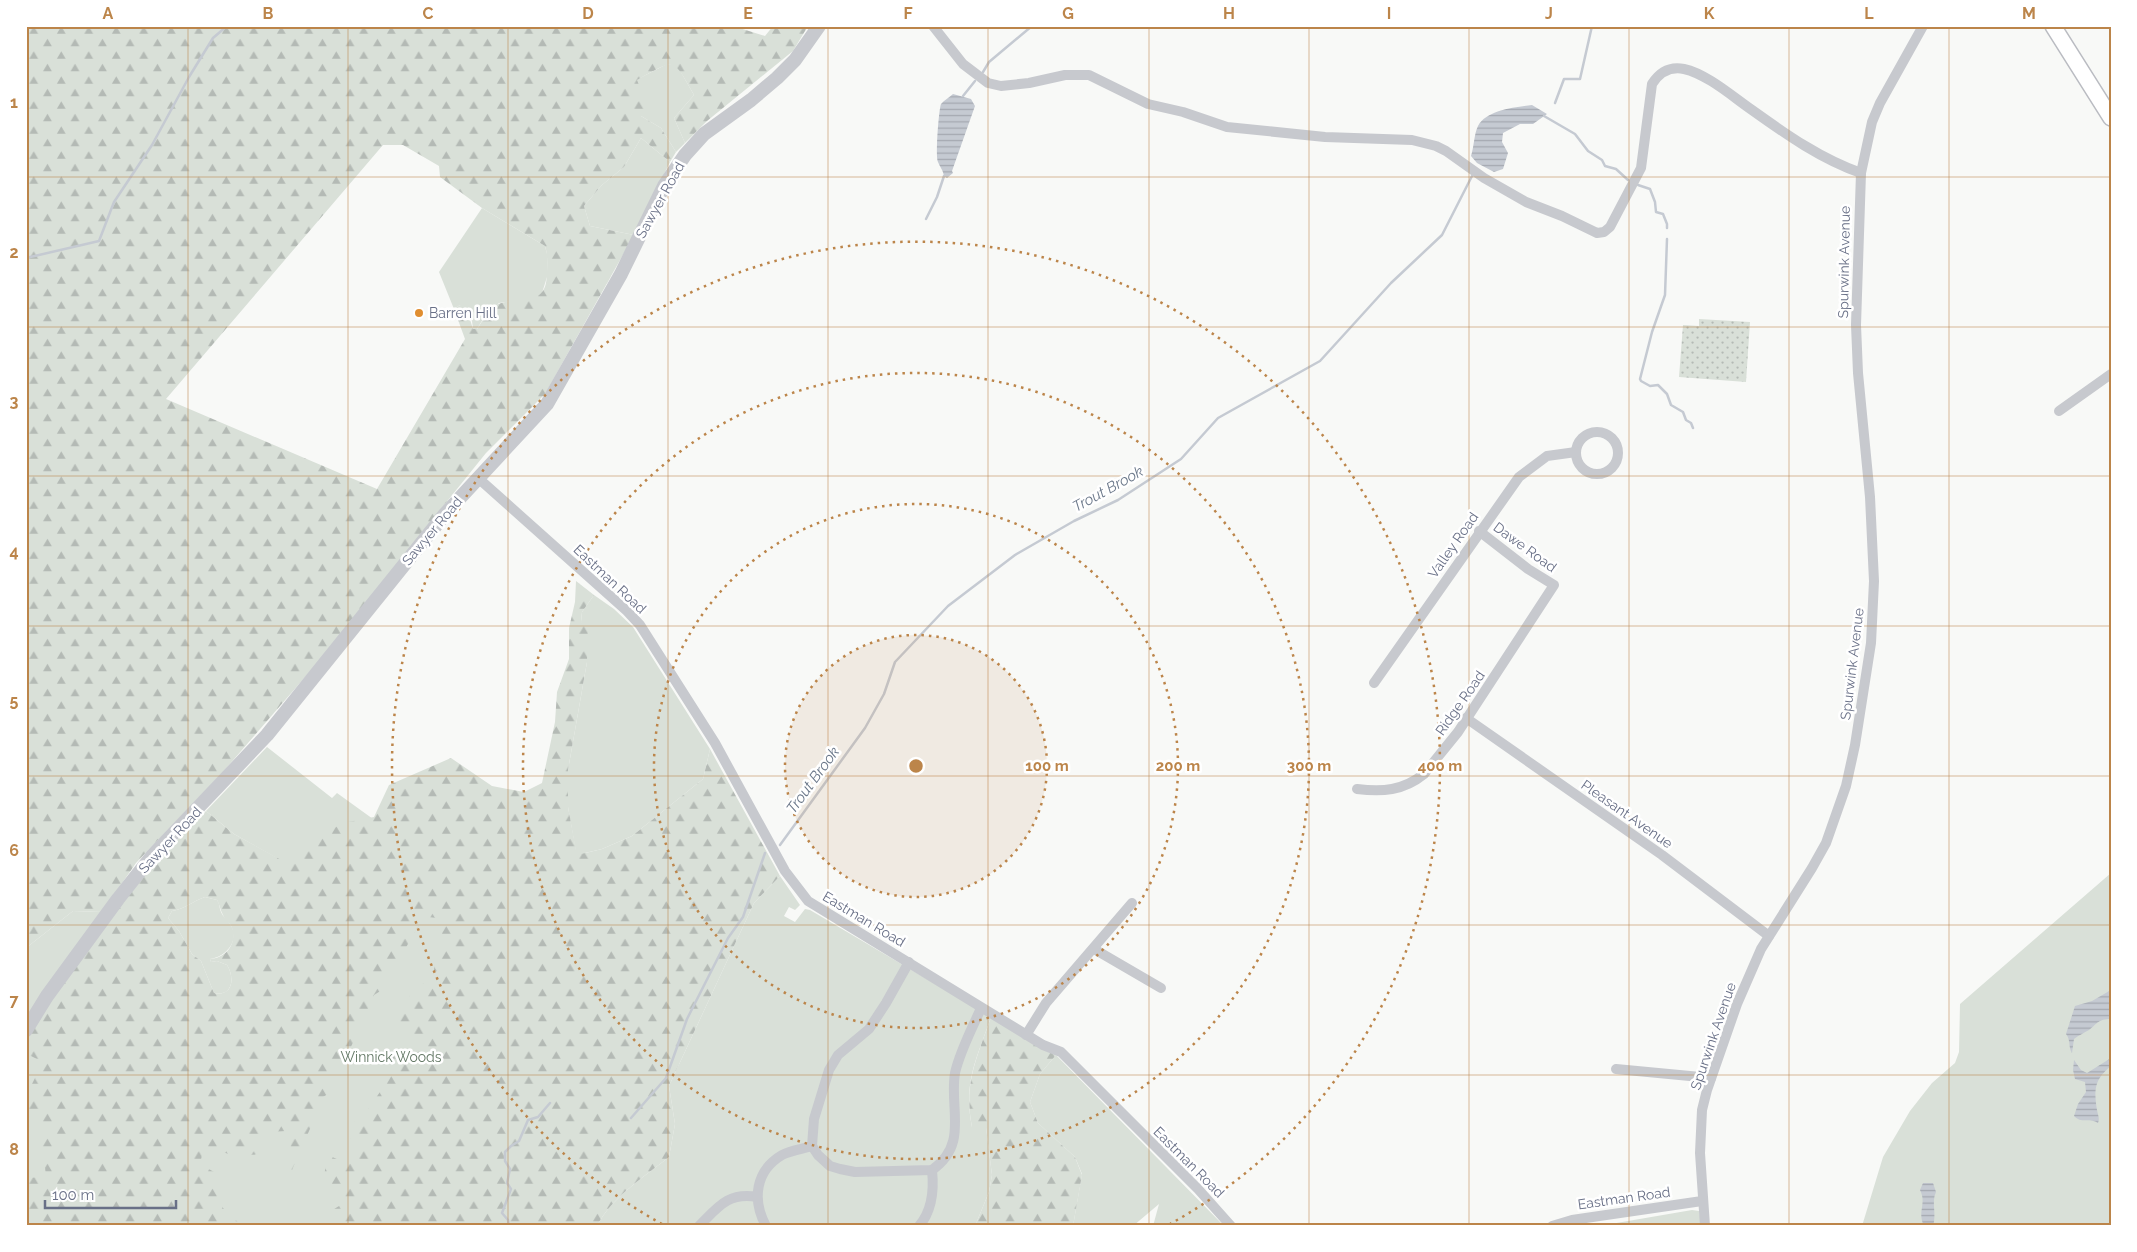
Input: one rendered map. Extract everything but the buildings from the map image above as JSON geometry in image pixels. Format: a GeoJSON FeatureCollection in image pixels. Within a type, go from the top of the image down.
{"type":"FeatureCollection","features":[{"type":"Feature","properties":{"kind":"main road"},"geometry":{"type":"LineString","coordinates":[[2053,26],[2111,118]]}},
{"type":"Feature","properties":{"kind":"street","name":"Sawyer Road"},"geometry":{"type":"LineString","coordinates":[[26,1030],[47,996],[152,856],[238,768],[267,735],[433,528],[529,424],[552,396],[621,274],[664,186],[685,155],[704,134],[751,100],[777,78],[795,60],[819,26]]}},
{"type":"Feature","properties":{"kind":"street"},"geometry":{"type":"LineString","coordinates":[[933,26],[964,64],[988,83],[1001,86],[1030,83],[1066,75],[1089,75],[1105,81],[1148,104],[1183,112],[1228,127],[1290,135],[1412,140],[1436,146],[1484,178],[1526,202],[1562,216],[1597,233],[1604,232],[1610,227],[1635,182],[1644,156],[1652,84],[1658,75],[1666,70],[1684,69],[1695,73],[1721,88],[1796,141],[1843,167],[1861,173]]}},
{"type":"Feature","properties":{"kind":"street","name":"Spurwink Avenue"},"geometry":{"type":"LineString","coordinates":[[1705,1226],[1702,1201],[1700,1132],[1702,1110],[1711,1078],[1748,976],[1769,936],[1812,868],[1837,815],[1855,746],[1871,643],[1874,604],[1874,557],[1858,373],[1856,325],[1861,173],[1869,132],[1875,116],[1923,26]]}},
{"type":"Feature","properties":{"kind":"street"},"geometry":{"type":"LineString","coordinates":[[2059,411],[2111,374]]}},
{"type":"Feature","properties":{"kind":"street"},"geometry":{"type":"LineString","coordinates":[[1602,432],[1608,434],[1614,440],[1618,448],[1618,459],[1613,468],[1605,473],[1597,474],[1583,469],[1578,463],[1576,452],[1577,445],[1586,434],[1602,432]]}},
{"type":"Feature","properties":{"kind":"street","name":"Valley Road"},"geometry":{"type":"LineString","coordinates":[[1374,683],[1479,531],[1519,477],[1539,460],[1547,456],[1576,452]]}},
{"type":"Feature","properties":{"kind":"street","name":"Eastman Road"},"geometry":{"type":"LineString","coordinates":[[478,478],[628,611],[640,625],[715,743],[785,871],[808,901],[840,923],[909,962],[1026,1035],[1043,1045],[1061,1052],[1198,1189],[1232,1226]]}},
{"type":"Feature","properties":{"kind":"street","name":"Dawe Road"},"geometry":{"type":"LineString","coordinates":[[1479,531],[1521,564],[1554,585]]}},
{"type":"Feature","properties":{"kind":"street","name":"Ridge Road"},"geometry":{"type":"LineString","coordinates":[[1357,789],[1380,792],[1403,787],[1417,780],[1430,768],[1466,718],[1554,585]]}},
{"type":"Feature","properties":{"kind":"street","name":"Pleasant Avenue"},"geometry":{"type":"LineString","coordinates":[[1466,718],[1649,845],[1769,936]]}},
{"type":"Feature","properties":{"kind":"street"},"geometry":{"type":"LineString","coordinates":[[1026,1035],[1046,1003],[1132,903]]}},
{"type":"Feature","properties":{"kind":"street"},"geometry":{"type":"LineString","coordinates":[[1094,948],[1162,988]]}},
{"type":"Feature","properties":{"kind":"street"},"geometry":{"type":"LineString","coordinates":[[909,962],[886,1003],[868,1029],[838,1055],[829,1070],[814,1119],[812,1146],[818,1155],[830,1166],[840,1170],[855,1172],[932,1170],[939,1165],[951,1149],[956,1123],[954,1087],[956,1072],[963,1048],[981,1008]]}},
{"type":"Feature","properties":{"kind":"street"},"geometry":{"type":"LineString","coordinates":[[1616,1069],[1711,1078]]}},
{"type":"Feature","properties":{"kind":"street"},"geometry":{"type":"LineString","coordinates":[[766,1226],[760,1215],[757,1197],[759,1180],[770,1164],[783,1155],[812,1146]]}},
{"type":"Feature","properties":{"kind":"street"},"geometry":{"type":"LineString","coordinates":[[919,1226],[931,1205],[934,1185],[932,1170]]}},
{"type":"Feature","properties":{"kind":"street"},"geometry":{"type":"LineString","coordinates":[[699,1226],[729,1198],[746,1195],[757,1197]]}},
{"type":"Feature","properties":{"kind":"street","name":"Eastman Road"},"geometry":{"type":"LineString","coordinates":[[1552,1226],[1572,1220],[1702,1201]]}},
{"type":"Feature","properties":{"kind":"green space"},"geometry":{"type":"Polygon","coordinates":[[[26,26],[733,26],[765,36],[773,26],[808,26],[793,51],[707,121],[685,143],[674,118],[694,95],[681,73],[672,65],[666,65],[637,80],[647,106],[641,116],[661,128],[676,152],[670,162],[641,138],[624,167],[602,185],[584,206],[590,226],[634,235],[545,394],[486,453],[312,669],[222,773],[136,863],[102,912],[73,911],[26,948],[26,26]],[[383,145],[166,399],[377,489],[465,339],[454,309],[460,305],[466,307],[473,329],[477,329],[492,306],[513,300],[531,298],[540,294],[545,287],[547,274],[545,246],[482,208],[440,177],[439,166],[403,145],[383,145]]]}},
{"type":"Feature","properties":{"kind":"green space"},"geometry":{"type":"Polygon","coordinates":[[[672,64],[678,67],[694,95],[674,118],[685,143],[676,152],[661,128],[641,116],[636,80],[665,65],[672,64]]]}},
{"type":"Feature","properties":{"kind":"green space"},"geometry":{"type":"Polygon","coordinates":[[[641,138],[670,162],[634,235],[590,226],[584,206],[602,185],[624,167],[641,138]]]}},
{"type":"Feature","properties":{"kind":"green space"},"geometry":{"type":"Polygon","coordinates":[[[482,208],[545,246],[547,277],[542,293],[536,298],[499,303],[486,314],[477,329],[473,329],[472,321],[460,305],[454,309],[439,272],[482,208]]]}},
{"type":"Feature","properties":{"kind":"green space"},"geometry":{"type":"Polygon","coordinates":[[[1699,319],[1750,322],[1746,382],[1679,377],[1683,325],[1699,326],[1699,319]]]}},
{"type":"Feature","properties":{"kind":"green space"},"geometry":{"type":"Polygon","coordinates":[[[576,581],[594,595],[582,612],[581,622],[588,630],[587,662],[568,770],[568,807],[577,855],[602,849],[632,836],[703,779],[710,749],[780,876],[754,903],[669,1086],[675,1124],[669,1157],[620,1197],[603,1216],[597,1226],[345,1226],[343,1216],[331,1211],[339,1206],[352,1208],[357,1203],[340,1198],[330,1191],[324,1177],[326,1166],[330,1156],[348,1164],[354,1159],[358,1149],[355,1142],[347,1136],[356,1119],[369,1108],[382,1089],[392,1050],[405,1062],[415,1055],[399,1021],[411,993],[433,976],[443,938],[437,918],[428,917],[417,928],[382,990],[374,995],[357,1035],[343,1062],[334,1074],[331,1082],[331,1092],[323,1097],[322,1107],[316,1115],[292,1170],[288,1167],[291,1142],[286,1131],[268,1132],[263,1141],[262,1154],[236,1156],[222,1152],[202,1155],[200,1164],[214,1172],[223,1208],[242,1226],[26,1226],[26,1183],[30,1178],[46,1176],[40,1146],[41,1127],[34,1119],[26,1117],[26,1087],[30,1088],[43,1062],[29,1055],[26,1058],[26,1041],[52,997],[134,887],[206,811],[234,834],[283,861],[311,841],[343,823],[374,817],[389,785],[451,758],[492,786],[524,792],[542,783],[555,722],[557,692],[569,659],[569,628],[575,602],[576,581]],[[205,897],[181,909],[172,911],[168,918],[179,931],[192,954],[201,961],[214,993],[220,993],[225,992],[231,985],[230,970],[227,965],[217,961],[211,962],[210,959],[221,956],[229,949],[233,934],[231,926],[224,917],[217,900],[205,897]]]}},
{"type":"Feature","properties":{"kind":"green space","name":"Winnick Woods"},"geometry":{"type":"Polygon","coordinates":[[[594,595],[614,609],[633,627],[710,749],[703,779],[632,836],[602,849],[585,853],[529,1226],[26,1226],[26,1051],[182,1054],[307,889],[275,857],[234,834],[206,811],[267,747],[332,798],[337,793],[488,902],[576,852],[568,807],[568,770],[587,662],[581,622],[582,612],[594,595]]]}},
{"type":"Feature","properties":{"kind":"green space"},"geometry":{"type":"Polygon","coordinates":[[[2111,873],[2111,1226],[1862,1226],[1883,1157],[1910,1111],[1932,1083],[1955,1063],[1959,1052],[1960,1004],[2111,873]]]}},
{"type":"Feature","properties":{"kind":"green space"},"geometry":{"type":"Polygon","coordinates":[[[780,876],[800,905],[795,910],[789,907],[784,916],[795,922],[805,909],[810,910],[991,1017],[976,1058],[970,1083],[969,1097],[972,1127],[986,1127],[992,1175],[989,1192],[975,1226],[597,1226],[603,1216],[620,1197],[669,1157],[675,1124],[669,1086],[754,903],[780,876]]]}},
{"type":"Feature","properties":{"kind":"green space"},"geometry":{"type":"Polygon","coordinates":[[[205,897],[217,900],[222,914],[233,930],[234,936],[233,942],[226,951],[216,958],[210,959],[211,962],[217,961],[227,965],[230,970],[231,985],[225,992],[220,993],[214,993],[201,961],[192,954],[179,931],[168,918],[172,911],[181,909],[205,897]]]}},
{"type":"Feature","properties":{"kind":"green space"},"geometry":{"type":"Polygon","coordinates":[[[73,911],[102,912],[26,1021],[26,948],[73,911]]]}},
{"type":"Feature","properties":{"kind":"green space"},"geometry":{"type":"Polygon","coordinates":[[[992,1014],[1056,1055],[1040,1074],[1030,1102],[1038,1123],[1075,1157],[1082,1175],[1073,1226],[975,1226],[989,1192],[992,1175],[986,1128],[972,1127],[969,1096],[973,1069],[992,1014]]]}},
{"type":"Feature","properties":{"kind":"green space"},"geometry":{"type":"Polygon","coordinates":[[[1056,1055],[1224,1226],[1153,1226],[1159,1204],[1133,1226],[1073,1226],[1082,1174],[1075,1157],[1038,1123],[1030,1102],[1040,1074],[1056,1055]]]}},
{"type":"Feature","properties":{"kind":"green space"},"geometry":{"type":"Polygon","coordinates":[[[1692,1210],[1699,1211],[1702,1226],[1599,1226],[1692,1210]]]}},
{"type":"Feature","properties":{"kind":"shaded area"},"geometry":{"type":"Polygon","coordinates":[[[953,94],[971,99],[975,106],[952,171],[953,173],[947,178],[944,176],[937,158],[939,114],[941,104],[953,94]]]}},
{"type":"Feature","properties":{"kind":"shaded area"},"geometry":{"type":"Polygon","coordinates":[[[1532,105],[1547,114],[1533,124],[1520,124],[1503,133],[1502,142],[1508,153],[1503,169],[1494,172],[1477,163],[1471,156],[1477,129],[1482,121],[1502,110],[1532,105]]]}},
{"type":"Feature","properties":{"kind":"shaded area"},"geometry":{"type":"Polygon","coordinates":[[[2111,990],[2111,1019],[2096,1023],[2089,1030],[2074,1039],[2072,1053],[2066,1034],[2075,1006],[2092,1001],[2111,990]]]}},
{"type":"Feature","properties":{"kind":"shaded area"},"geometry":{"type":"Polygon","coordinates":[[[2111,1058],[2111,1066],[2101,1076],[2096,1085],[2098,1123],[2077,1118],[2074,1116],[2078,1104],[2086,1092],[2085,1082],[2075,1079],[2073,1070],[2074,1060],[2081,1070],[2087,1073],[2111,1058]]]}},
{"type":"Feature","properties":{"kind":"shaded area"},"geometry":{"type":"Polygon","coordinates":[[[1923,1183],[1933,1183],[1936,1192],[1933,1226],[1924,1226],[1922,1221],[1923,1199],[1920,1190],[1923,1183]]]}},
{"type":"Feature","properties":{"kind":"waterway"},"geometry":{"type":"LineString","coordinates":[[26,258],[99,241],[114,202],[152,145],[189,77],[213,38],[227,26]]}},
{"type":"Feature","properties":{"kind":"waterway"},"geometry":{"type":"LineString","coordinates":[[983,72],[989,62],[1032,26]]}},
{"type":"Feature","properties":{"kind":"waterway","name":"Trout Brook"},"geometry":{"type":"LineString","coordinates":[[1555,103],[1564,79],[1580,79],[1592,26]]}},
{"type":"Feature","properties":{"kind":"waterway"},"geometry":{"type":"LineString","coordinates":[[963,96],[975,81]]}},
{"type":"Feature","properties":{"kind":"waterway"},"geometry":{"type":"LineString","coordinates":[[1544,116],[1575,134],[1588,151],[1602,160],[1605,166],[1616,169],[1628,180]]}},
{"type":"Feature","properties":{"kind":"waterway"},"geometry":{"type":"LineString","coordinates":[[926,219],[937,197],[944,176]]}},
{"type":"Feature","properties":{"kind":"waterway","name":"Trout Brook"},"geometry":{"type":"LineString","coordinates":[[780,845],[865,728],[884,694],[895,662],[948,606],[1015,555],[1074,521],[1118,500],[1181,459],[1218,418],[1320,361],[1391,283],[1442,235],[1472,176]]}},
{"type":"Feature","properties":{"kind":"waterway"},"geometry":{"type":"LineString","coordinates":[[1638,185],[1650,189],[1655,202],[1656,212],[1663,214],[1667,228]]}},
{"type":"Feature","properties":{"kind":"waterway"},"geometry":{"type":"LineString","coordinates":[[1667,239],[1665,295],[1652,332],[1640,379],[1650,386],[1658,385],[1667,394],[1671,405],[1683,412],[1686,420],[1691,423],[1693,428]]}},
{"type":"Feature","properties":{"kind":"waterway","name":"Trout Brook"},"geometry":{"type":"LineString","coordinates":[[631,1118],[666,1078],[687,1019],[728,938],[743,917],[765,853]]}},
{"type":"Feature","properties":{"kind":"waterway"},"geometry":{"type":"LineString","coordinates":[[509,1226],[508,1220],[502,1213],[511,1189],[507,1183],[510,1169],[505,1161],[505,1152],[519,1141],[528,1120],[538,1117],[550,1103]]}},
{"type":"Feature","properties":{"kind":"place","name":"Barren Hill"},"geometry":{"type":"Point","coordinates":[419,313]}}]}
